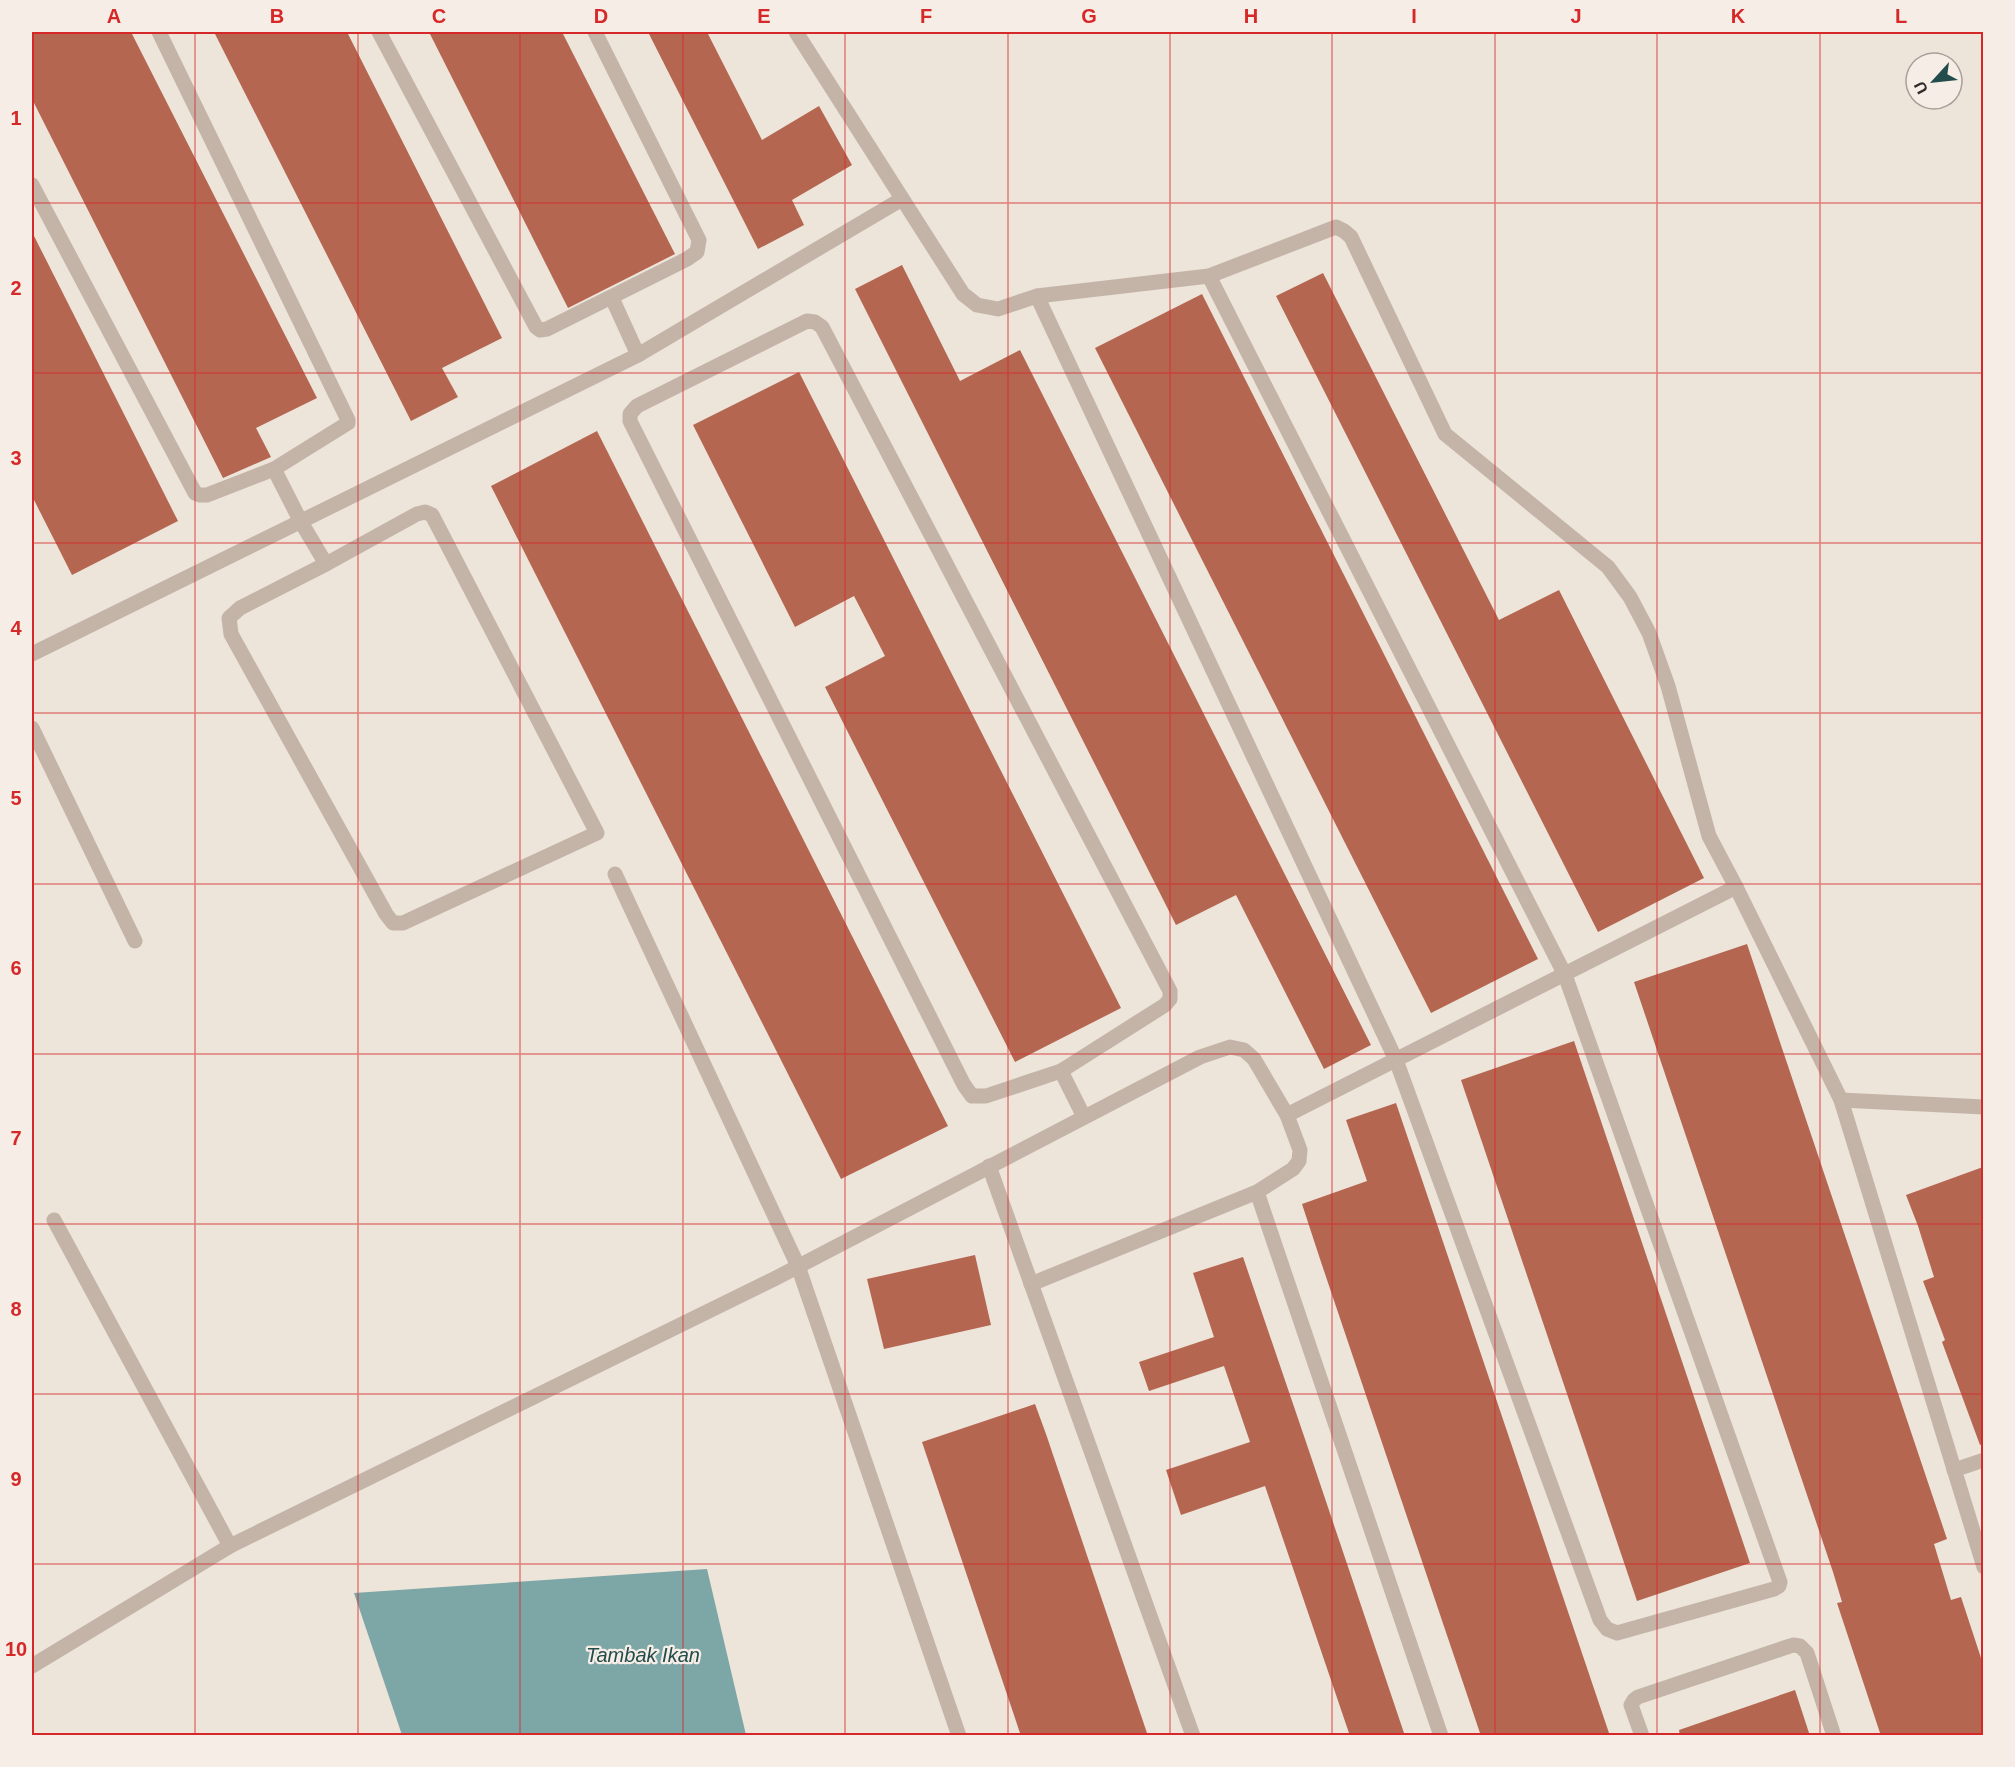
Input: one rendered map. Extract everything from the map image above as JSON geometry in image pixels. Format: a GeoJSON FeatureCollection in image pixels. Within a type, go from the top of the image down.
{"type":"FeatureCollection","features":[{"type":"Feature","properties":{"kind":"street"},"geometry":{"type":"LineString","coordinates":[[32,185],[195,493],[207,495],[274,469],[346,425],[348,420],[159,32]]}},
{"type":"Feature","properties":{"kind":"street"},"geometry":{"type":"LineString","coordinates":[[379,32],[536,327],[540,330],[547,329],[612,298],[697,252],[699,240],[595,32]]}},
{"type":"Feature","properties":{"kind":"street"},"geometry":{"type":"LineString","coordinates":[[796,32],[963,294],[977,305],[998,309],[1037,296],[1209,276],[1336,227],[1344,231],[1351,237],[1445,434],[1608,567],[1630,597],[1649,633],[1668,686],[1709,836],[1841,1100],[1983,1567]]}},
{"type":"Feature","properties":{"kind":"street"},"geometry":{"type":"LineString","coordinates":[[32,654],[638,355],[902,199]]}},
{"type":"Feature","properties":{"kind":"street"},"geometry":{"type":"LineString","coordinates":[[1037,296],[1396,1060],[1600,1620],[1607,1629],[1617,1633],[1779,1586],[1780,1582],[1565,975],[1209,276]]}},
{"type":"Feature","properties":{"kind":"street"},"geometry":{"type":"LineString","coordinates":[[612,298],[638,355]]}},
{"type":"Feature","properties":{"kind":"street"},"geometry":{"type":"LineString","coordinates":[[807,321],[816,322],[822,327],[1170,991],[1170,999],[1165,1005],[1061,1071],[986,1096],[972,1095],[964,1085],[630,421],[630,414],[637,406],[807,321]]}},
{"type":"Feature","properties":{"kind":"street"},"geometry":{"type":"LineString","coordinates":[[274,469],[326,564]]}},
{"type":"Feature","properties":{"kind":"street"},"geometry":{"type":"LineString","coordinates":[[425,512],[432,515],[597,833],[403,923],[393,923],[231,634],[229,618],[240,608],[326,564],[417,514],[425,512]]}},
{"type":"Feature","properties":{"kind":"street"},"geometry":{"type":"LineString","coordinates":[[32,728],[135,940]]}},
{"type":"Feature","properties":{"kind":"street"},"geometry":{"type":"LineString","coordinates":[[615,874],[798,1266],[959,1736]]}},
{"type":"Feature","properties":{"kind":"street"},"geometry":{"type":"LineString","coordinates":[[1287,1114],[1736,887]]}},
{"type":"Feature","properties":{"kind":"street"},"geometry":{"type":"LineString","coordinates":[[32,1666],[230,1546],[798,1266],[1200,1058],[1230,1047],[1244,1050],[1254,1059],[1287,1114],[1300,1150],[1299,1161],[1293,1169],[1257,1192],[1030,1284]]}},
{"type":"Feature","properties":{"kind":"street"},"geometry":{"type":"LineString","coordinates":[[1061,1071],[1084,1117]]}},
{"type":"Feature","properties":{"kind":"street"},"geometry":{"type":"LineString","coordinates":[[1841,1100],[1983,1107]]}},
{"type":"Feature","properties":{"kind":"street"},"geometry":{"type":"LineString","coordinates":[[989,1166],[1193,1736]]}},
{"type":"Feature","properties":{"kind":"street"},"geometry":{"type":"LineString","coordinates":[[1257,1192],[1441,1736]]}},
{"type":"Feature","properties":{"kind":"street"},"geometry":{"type":"LineString","coordinates":[[54,1220],[230,1546]]}},
{"type":"Feature","properties":{"kind":"street"},"geometry":{"type":"LineString","coordinates":[[1954,1470],[1983,1460]]}},
{"type":"Feature","properties":{"kind":"street"},"geometry":{"type":"LineString","coordinates":[[1642,1736],[1631,1705],[1638,1697],[1793,1645],[1800,1646],[1807,1653],[1834,1736]]}},
{"type":"Feature","properties":{"kind":"water","name":"Tambak Ikan"},"geometry":{"type":"Polygon","coordinates":[[[707,1569],[746,1735],[402,1735],[354,1593],[707,1569]]]}},
{"type":"Feature","properties":{"kind":"building"},"geometry":{"type":"Polygon","coordinates":[[[32,32],[131,32],[317,398],[256,428],[271,457],[223,478],[32,99],[32,32]]]}},
{"type":"Feature","properties":{"kind":"building"},"geometry":{"type":"Polygon","coordinates":[[[214,32],[347,32],[502,338],[442,368],[458,397],[411,421],[214,32]]]}},
{"type":"Feature","properties":{"kind":"building"},"geometry":{"type":"Polygon","coordinates":[[[429,32],[562,32],[675,254],[568,308],[429,32]]]}},
{"type":"Feature","properties":{"kind":"building"},"geometry":{"type":"Polygon","coordinates":[[[648,32],[707,32],[762,140],[819,106],[852,165],[792,200],[804,225],[758,249],[648,32]]]}},
{"type":"Feature","properties":{"kind":"building"},"geometry":{"type":"Polygon","coordinates":[[[32,232],[178,521],[72,575],[32,496],[32,232]]]}},
{"type":"Feature","properties":{"kind":"building"},"geometry":{"type":"Polygon","coordinates":[[[902,265],[960,381],[1020,350],[1371,1045],[1324,1069],[1236,895],[1176,925],[855,289],[902,265]]]}},
{"type":"Feature","properties":{"kind":"building"},"geometry":{"type":"Polygon","coordinates":[[[1323,273],[1499,620],[1559,590],[1704,878],[1598,932],[1276,296],[1323,273]]]}},
{"type":"Feature","properties":{"kind":"building"},"geometry":{"type":"Polygon","coordinates":[[[1202,294],[1538,959],[1431,1013],[1095,348],[1202,294]]]}},
{"type":"Feature","properties":{"kind":"building"},"geometry":{"type":"Polygon","coordinates":[[[799,372],[1121,1008],[1015,1062],[825,687],[885,656],[854,596],[795,627],[693,425],[799,372]]]}},
{"type":"Feature","properties":{"kind":"building"},"geometry":{"type":"Polygon","coordinates":[[[597,431],[948,1126],[841,1179],[491,486],[597,431]]]}},
{"type":"Feature","properties":{"kind":"building"},"geometry":{"type":"Polygon","coordinates":[[[1747,944],[1947,1539],[1934,1544],[1951,1600],[1961,1597],[1983,1664],[1983,1736],[1881,1736],[1837,1603],[1842,1602],[1833,1572],[1634,982],[1747,944]]]}},
{"type":"Feature","properties":{"kind":"building"},"geometry":{"type":"Polygon","coordinates":[[[1574,1041],[1750,1563],[1637,1601],[1461,1080],[1574,1041]]]}},
{"type":"Feature","properties":{"kind":"building"},"geometry":{"type":"Polygon","coordinates":[[[1396,1103],[1610,1736],[1481,1736],[1302,1204],[1367,1181],[1346,1120],[1396,1103]]]}},
{"type":"Feature","properties":{"kind":"building"},"geometry":{"type":"Polygon","coordinates":[[[1983,1167],[1983,1444],[1980,1445],[1942,1342],[1945,1340],[1923,1281],[1934,1277],[1906,1195],[1983,1167]]]}},
{"type":"Feature","properties":{"kind":"building"},"geometry":{"type":"Polygon","coordinates":[[[975,1255],[991,1325],[884,1349],[867,1279],[975,1255]]]}},
{"type":"Feature","properties":{"kind":"building"},"geometry":{"type":"Polygon","coordinates":[[[1243,1257],[1405,1736],[1350,1736],[1265,1486],[1181,1515],[1166,1470],[1250,1442],[1224,1366],[1149,1391],[1139,1362],[1214,1337],[1193,1273],[1243,1257]]]}},
{"type":"Feature","properties":{"kind":"building"},"geometry":{"type":"Polygon","coordinates":[[[1035,1404],[1148,1736],[1021,1736],[922,1442],[1035,1404]]]}},
{"type":"Feature","properties":{"kind":"building"},"geometry":{"type":"Polygon","coordinates":[[[1795,1690],[1810,1736],[1680,1736],[1679,1730],[1795,1690]]]}}]}
